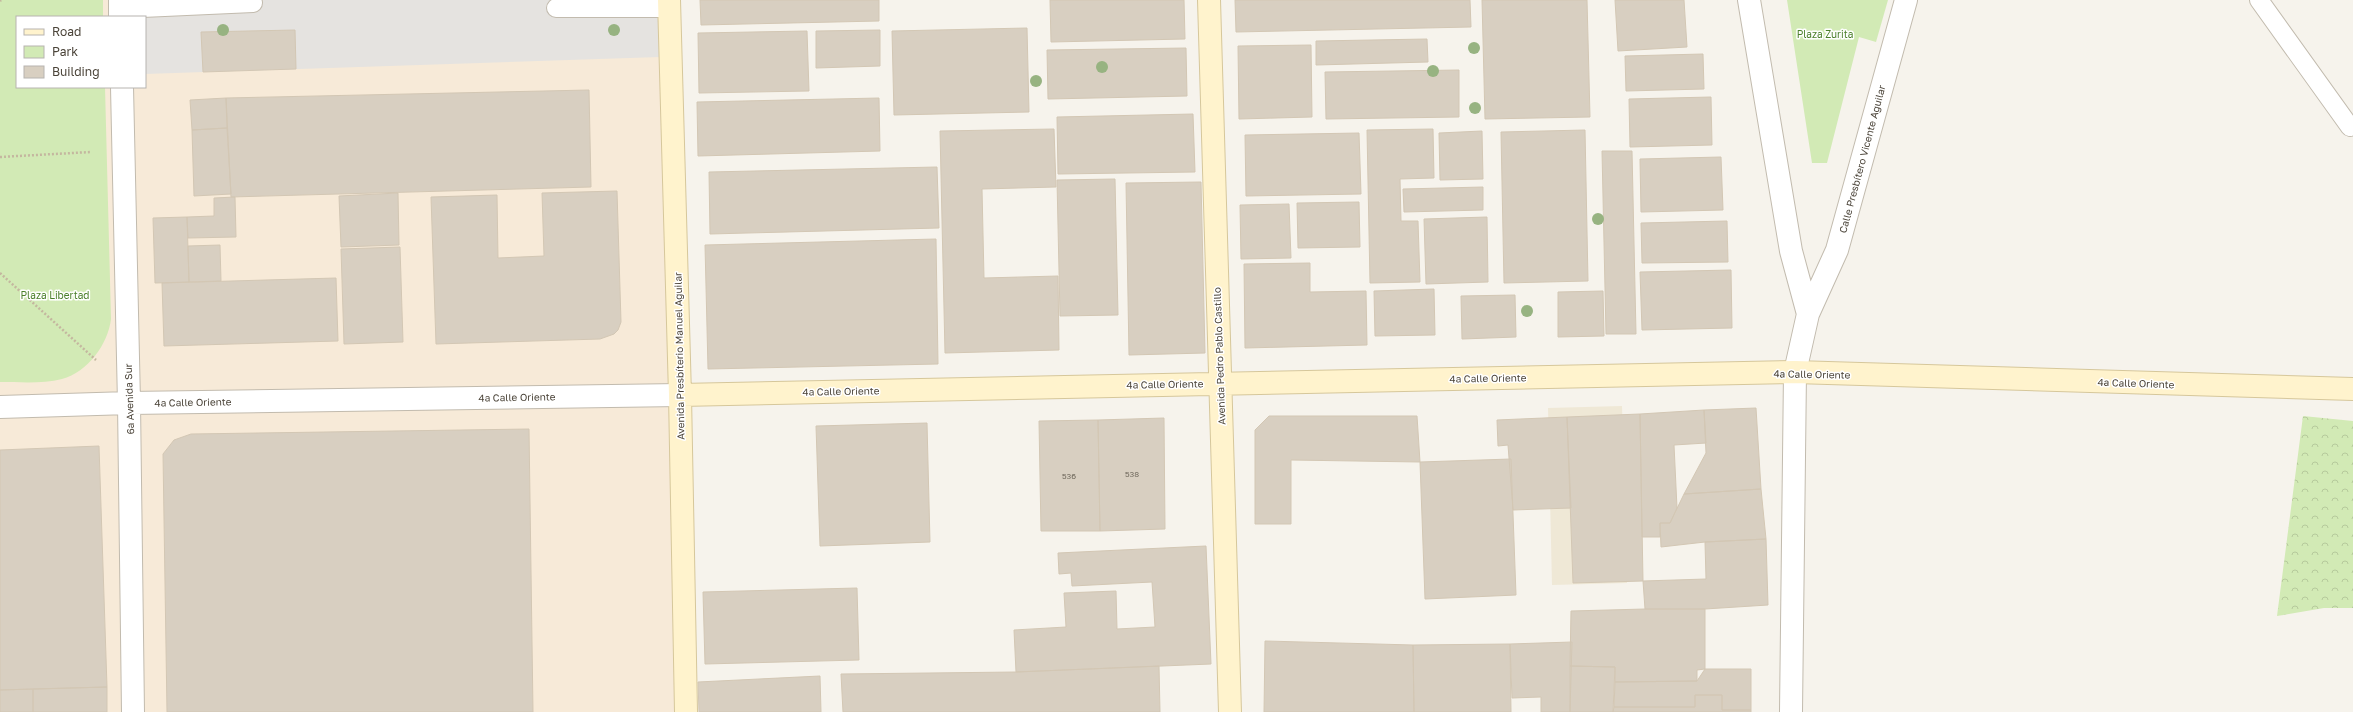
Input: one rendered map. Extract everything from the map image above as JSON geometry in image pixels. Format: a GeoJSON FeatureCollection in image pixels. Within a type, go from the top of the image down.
{"type":"FeatureCollection","features":[{"type":"Feature","properties":{"kind":"street","name":"Avenida Pedro Pablo Castillo"},"geometry":{"type":"LineString","coordinates":[[1209,0],[1219,383],[1230,712]]}},
{"type":"Feature","properties":{"kind":"street"},"geometry":{"type":"LineString","coordinates":[[1750,0],[1791,251],[1808,314]]}},
{"type":"Feature","properties":{"kind":"street","name":"Calle Presbítero Vicente Aguilar"},"geometry":{"type":"LineString","coordinates":[[1791,712],[1795,372],[1808,314],[1837,250],[1906,0]]}},
{"type":"Feature","properties":{"kind":"street","name":"Avenida Presbíterio Manuel Aguilar"},"geometry":{"type":"LineString","coordinates":[[669,4],[680,395],[686,712]]}},
{"type":"Feature","properties":{"kind":"street","name":"6a Avenida Sur"},"geometry":{"type":"LineString","coordinates":[[122,88],[129,393],[133,712]]}},
{"type":"Feature","properties":{"kind":"street","name":"4a Calle Oriente"},"geometry":{"type":"LineString","coordinates":[[0,407],[129,393],[680,395],[1795,372],[2353,389]]}},
{"type":"Feature","properties":{"kind":"lane"},"geometry":{"type":"LineString","coordinates":[[2260,0],[2350,126]]}},
{"type":"Feature","properties":{"kind":"lane"},"geometry":{"type":"LineString","coordinates":[[120,9],[253,3]]}},
{"type":"Feature","properties":{"kind":"lane"},"geometry":{"type":"LineString","coordinates":[[556,8],[669,4]]}},
{"type":"Feature","properties":{"kind":"path"},"geometry":{"type":"LineString","coordinates":[[0,157],[123,150]]}},
{"type":"Feature","properties":{"kind":"path"},"geometry":{"type":"LineString","coordinates":[[0,273],[93,357],[129,393]]}},
{"type":"Feature","properties":{"kind":"shaded area"},"geometry":{"type":"Polygon","coordinates":[[[0,0],[668,0],[684,712],[0,712],[0,0]]]}},
{"type":"Feature","properties":{"kind":"shaded area"},"geometry":{"type":"Polygon","coordinates":[[[133,0],[658,0],[660,57],[146,74],[146,16],[134,16],[133,0]]]}},
{"type":"Feature","properties":{"kind":"shaded area"},"geometry":{"type":"Polygon","coordinates":[[[1622,406],[1627,583],[1552,585],[1548,408],[1622,406]]]}},
{"type":"Feature","properties":{"kind":"green space","name":"Plaza Libertad"},"geometry":{"type":"Polygon","coordinates":[[[0,0],[103,0],[103,16],[16,16],[16,88],[105,88],[111,319],[109,328],[106,338],[95,356],[88,364],[71,375],[62,379],[47,382],[0,382],[0,0]]]}},
{"type":"Feature","properties":{"kind":"green space","name":"Plaza Zurita"},"geometry":{"type":"Polygon","coordinates":[[[1787,0],[1888,0],[1876,42],[1859,37],[1827,163],[1812,163],[1787,0]]]}},
{"type":"Feature","properties":{"kind":"green space"},"geometry":{"type":"Polygon","coordinates":[[[2303,416],[2353,421],[2353,608],[2324,608],[2277,616],[2303,416]]]}},
{"type":"Feature","properties":{"kind":"building"},"geometry":{"type":"Polygon","coordinates":[[[700,0],[879,0],[879,21],[701,25],[700,0]]]}},
{"type":"Feature","properties":{"kind":"building"},"geometry":{"type":"Polygon","coordinates":[[[1050,0],[1184,0],[1185,39],[1051,42],[1050,0]]]}},
{"type":"Feature","properties":{"kind":"building"},"geometry":{"type":"Polygon","coordinates":[[[1235,0],[1470,0],[1471,27],[1236,32],[1235,0]]]}},
{"type":"Feature","properties":{"kind":"building"},"geometry":{"type":"Polygon","coordinates":[[[1482,0],[1587,0],[1590,117],[1485,119],[1482,0]]]}},
{"type":"Feature","properties":{"kind":"building"},"geometry":{"type":"Polygon","coordinates":[[[1615,0],[1684,0],[1687,47],[1618,51],[1615,0]]]}},
{"type":"Feature","properties":{"kind":"building"},"geometry":{"type":"Polygon","coordinates":[[[1027,28],[1029,112],[894,115],[892,31],[1027,28]]]}},
{"type":"Feature","properties":{"kind":"building"},"geometry":{"type":"Polygon","coordinates":[[[295,30],[296,69],[203,72],[201,32],[295,30]]]}},
{"type":"Feature","properties":{"kind":"building"},"geometry":{"type":"Polygon","coordinates":[[[880,30],[880,66],[816,68],[816,31],[880,30]]]}},
{"type":"Feature","properties":{"kind":"building"},"geometry":{"type":"Polygon","coordinates":[[[807,31],[809,91],[699,93],[698,33],[807,31]]]}},
{"type":"Feature","properties":{"kind":"building"},"geometry":{"type":"Polygon","coordinates":[[[1427,39],[1428,62],[1316,65],[1316,41],[1427,39]]]}},
{"type":"Feature","properties":{"kind":"building"},"geometry":{"type":"Polygon","coordinates":[[[1311,45],[1312,117],[1239,119],[1238,46],[1311,45]]]}},
{"type":"Feature","properties":{"kind":"building"},"geometry":{"type":"Polygon","coordinates":[[[1186,48],[1187,96],[1048,99],[1047,50],[1186,48]]]}},
{"type":"Feature","properties":{"kind":"building"},"geometry":{"type":"Polygon","coordinates":[[[1703,54],[1704,89],[1626,91],[1625,56],[1703,54]]]}},
{"type":"Feature","properties":{"kind":"building"},"geometry":{"type":"Polygon","coordinates":[[[1459,70],[1459,117],[1326,119],[1325,72],[1459,70]]]}},
{"type":"Feature","properties":{"kind":"building"},"geometry":{"type":"Polygon","coordinates":[[[589,90],[591,187],[231,197],[226,98],[589,90]]]}},
{"type":"Feature","properties":{"kind":"building"},"geometry":{"type":"Polygon","coordinates":[[[1711,97],[1712,145],[1630,147],[1629,99],[1711,97]]]}},
{"type":"Feature","properties":{"kind":"building"},"geometry":{"type":"Polygon","coordinates":[[[226,98],[227,128],[192,130],[190,100],[226,98]]]}},
{"type":"Feature","properties":{"kind":"building"},"geometry":{"type":"Polygon","coordinates":[[[879,98],[880,151],[698,156],[697,102],[879,98]]]}},
{"type":"Feature","properties":{"kind":"building"},"geometry":{"type":"Polygon","coordinates":[[[1193,114],[1195,172],[1058,174],[1057,117],[1193,114]]]}},
{"type":"Feature","properties":{"kind":"building"},"geometry":{"type":"Polygon","coordinates":[[[227,128],[231,194],[194,196],[192,130],[227,128]]]}},
{"type":"Feature","properties":{"kind":"building"},"geometry":{"type":"Polygon","coordinates":[[[1054,129],[1056,187],[982,189],[984,278],[1058,276],[1059,350],[945,353],[940,131],[1054,129]]]}},
{"type":"Feature","properties":{"kind":"building"},"geometry":{"type":"Polygon","coordinates":[[[1433,129],[1434,178],[1400,179],[1401,221],[1418,221],[1420,282],[1370,283],[1367,130],[1433,129]]]}},
{"type":"Feature","properties":{"kind":"building"},"geometry":{"type":"Polygon","coordinates":[[[1585,130],[1588,281],[1504,283],[1501,132],[1585,130]]]}},
{"type":"Feature","properties":{"kind":"building"},"geometry":{"type":"Polygon","coordinates":[[[1482,131],[1483,179],[1440,180],[1439,133],[1482,131]]]}},
{"type":"Feature","properties":{"kind":"building"},"geometry":{"type":"Polygon","coordinates":[[[1359,133],[1361,194],[1246,196],[1245,135],[1359,133]]]}},
{"type":"Feature","properties":{"kind":"building"},"geometry":{"type":"Polygon","coordinates":[[[1602,151],[1632,151],[1636,334],[1606,334],[1602,151]]]}},
{"type":"Feature","properties":{"kind":"building"},"geometry":{"type":"Polygon","coordinates":[[[1721,157],[1723,210],[1641,212],[1640,159],[1721,157]]]}},
{"type":"Feature","properties":{"kind":"building"},"geometry":{"type":"Polygon","coordinates":[[[937,167],[939,228],[710,234],[709,172],[937,167]]]}},
{"type":"Feature","properties":{"kind":"building"},"geometry":{"type":"Polygon","coordinates":[[[1115,179],[1118,315],[1060,316],[1057,180],[1115,179]]]}},
{"type":"Feature","properties":{"kind":"building"},"geometry":{"type":"Polygon","coordinates":[[[1201,182],[1205,353],[1129,355],[1126,183],[1201,182]]]}},
{"type":"Feature","properties":{"kind":"building"},"geometry":{"type":"Polygon","coordinates":[[[1483,187],[1483,210],[1404,212],[1403,189],[1483,187]]]}},
{"type":"Feature","properties":{"kind":"building"},"geometry":{"type":"Polygon","coordinates":[[[617,191],[621,322],[618,330],[614,334],[600,339],[436,344],[431,197],[497,195],[498,258],[544,256],[542,193],[617,191]]]}},
{"type":"Feature","properties":{"kind":"building"},"geometry":{"type":"Polygon","coordinates":[[[398,193],[399,245],[341,247],[339,196],[398,193]]]}},
{"type":"Feature","properties":{"kind":"building"},"geometry":{"type":"Polygon","coordinates":[[[235,197],[236,237],[188,238],[187,217],[214,216],[214,198],[235,197]]]}},
{"type":"Feature","properties":{"kind":"building"},"geometry":{"type":"Polygon","coordinates":[[[1359,202],[1360,247],[1298,248],[1297,203],[1359,202]]]}},
{"type":"Feature","properties":{"kind":"building"},"geometry":{"type":"Polygon","coordinates":[[[1289,204],[1291,258],[1241,259],[1240,205],[1289,204]]]}},
{"type":"Feature","properties":{"kind":"building"},"geometry":{"type":"Polygon","coordinates":[[[187,217],[189,282],[155,283],[153,218],[187,217]]]}},
{"type":"Feature","properties":{"kind":"building"},"geometry":{"type":"Polygon","coordinates":[[[1487,217],[1488,282],[1426,284],[1424,219],[1487,217]]]}},
{"type":"Feature","properties":{"kind":"building"},"geometry":{"type":"Polygon","coordinates":[[[1727,221],[1728,262],[1642,263],[1641,223],[1727,221]]]}},
{"type":"Feature","properties":{"kind":"building"},"geometry":{"type":"Polygon","coordinates":[[[936,239],[938,364],[708,369],[705,245],[936,239]]]}},
{"type":"Feature","properties":{"kind":"building"},"geometry":{"type":"Polygon","coordinates":[[[220,245],[221,281],[189,282],[188,246],[220,245]]]}},
{"type":"Feature","properties":{"kind":"building"},"geometry":{"type":"Polygon","coordinates":[[[400,247],[403,342],[344,344],[341,249],[400,247]]]}},
{"type":"Feature","properties":{"kind":"building"},"geometry":{"type":"Polygon","coordinates":[[[1310,263],[1310,292],[1366,291],[1367,345],[1245,348],[1244,264],[1310,263]]]}},
{"type":"Feature","properties":{"kind":"building"},"geometry":{"type":"Polygon","coordinates":[[[1731,270],[1732,328],[1642,330],[1640,272],[1731,270]]]}},
{"type":"Feature","properties":{"kind":"building"},"geometry":{"type":"Polygon","coordinates":[[[336,278],[338,341],[164,346],[162,283],[336,278]]]}},
{"type":"Feature","properties":{"kind":"building"},"geometry":{"type":"Polygon","coordinates":[[[1434,289],[1435,335],[1375,336],[1374,291],[1434,289]]]}},
{"type":"Feature","properties":{"kind":"building"},"geometry":{"type":"Polygon","coordinates":[[[1603,291],[1604,336],[1558,337],[1558,292],[1603,291]]]}},
{"type":"Feature","properties":{"kind":"building"},"geometry":{"type":"Polygon","coordinates":[[[1515,295],[1516,337],[1462,339],[1461,296],[1515,295]]]}},
{"type":"Feature","properties":{"kind":"building"},"geometry":{"type":"Polygon","coordinates":[[[1756,408],[1761,489],[1684,494],[1706,453],[1704,410],[1756,408]]]}},
{"type":"Feature","properties":{"kind":"building"},"geometry":{"type":"Polygon","coordinates":[[[1704,410],[1706,443],[1674,445],[1677,508],[1670,523],[1660,523],[1660,537],[1642,537],[1640,414],[1704,410]]]}},
{"type":"Feature","properties":{"kind":"building"},"geometry":{"type":"Polygon","coordinates":[[[1640,414],[1643,581],[1573,583],[1567,417],[1640,414]]]}},
{"type":"Feature","properties":{"kind":"building"},"geometry":{"type":"Polygon","coordinates":[[[1269,416],[1417,416],[1420,462],[1291,460],[1291,524],[1255,524],[1255,430],[1269,416]]]}},
{"type":"Feature","properties":{"kind":"building"},"geometry":{"type":"Polygon","coordinates":[[[1567,417],[1571,508],[1513,510],[1508,445],[1498,446],[1497,420],[1567,417]]]}},
{"type":"Feature","properties":{"kind":"building"},"geometry":{"type":"Polygon","coordinates":[[[1164,418],[1165,529],[1100,531],[1098,420],[1164,418]]]}},
{"type":"Feature","properties":{"kind":"building"},"geometry":{"type":"Polygon","coordinates":[[[1098,420],[1100,531],[1041,531],[1039,421],[1098,420]]]}},
{"type":"Feature","properties":{"kind":"building"},"geometry":{"type":"Polygon","coordinates":[[[927,423],[930,542],[820,546],[816,426],[927,423]]]}},
{"type":"Feature","properties":{"kind":"building"},"geometry":{"type":"Polygon","coordinates":[[[529,429],[533,712],[167,712],[163,454],[174,440],[191,434],[529,429]]]}},
{"type":"Feature","properties":{"kind":"building"},"geometry":{"type":"Polygon","coordinates":[[[99,446],[107,687],[0,690],[0,450],[99,446]]]}},
{"type":"Feature","properties":{"kind":"building"},"geometry":{"type":"Polygon","coordinates":[[[1511,459],[1516,595],[1425,599],[1420,462],[1511,459]]]}},
{"type":"Feature","properties":{"kind":"building"},"geometry":{"type":"Polygon","coordinates":[[[1761,489],[1766,539],[1705,542],[1661,547],[1660,523],[1670,523],[1684,494],[1761,489]]]}},
{"type":"Feature","properties":{"kind":"building"},"geometry":{"type":"Polygon","coordinates":[[[1766,539],[1768,605],[1705,609],[1645,609],[1643,581],[1706,579],[1705,542],[1766,539]]]}},
{"type":"Feature","properties":{"kind":"building"},"geometry":{"type":"Polygon","coordinates":[[[1206,546],[1211,664],[1016,672],[1014,630],[1066,627],[1064,593],[1116,591],[1117,629],[1155,627],[1152,582],[1072,586],[1071,573],[1059,574],[1058,553],[1206,546]]]}},
{"type":"Feature","properties":{"kind":"building"},"geometry":{"type":"Polygon","coordinates":[[[857,588],[859,660],[705,664],[703,592],[857,588]]]}},
{"type":"Feature","properties":{"kind":"building"},"geometry":{"type":"Polygon","coordinates":[[[1705,609],[1705,669],[1697,670],[1697,681],[1615,682],[1615,667],[1570,666],[1571,611],[1705,609]]]}},
{"type":"Feature","properties":{"kind":"building"},"geometry":{"type":"Polygon","coordinates":[[[1265,641],[1413,645],[1414,712],[1264,712],[1265,641]]]}},
{"type":"Feature","properties":{"kind":"building"},"geometry":{"type":"Polygon","coordinates":[[[1572,642],[1570,712],[1541,712],[1541,697],[1512,698],[1510,644],[1572,642]]]}},
{"type":"Feature","properties":{"kind":"building"},"geometry":{"type":"Polygon","coordinates":[[[1510,644],[1511,712],[1414,712],[1413,645],[1510,644]]]}},
{"type":"Feature","properties":{"kind":"building"},"geometry":{"type":"Polygon","coordinates":[[[1159,666],[1160,712],[843,712],[841,674],[1016,672],[1159,666]]]}},
{"type":"Feature","properties":{"kind":"building"},"geometry":{"type":"Polygon","coordinates":[[[1570,666],[1615,667],[1613,712],[1570,712],[1570,666]]]}},
{"type":"Feature","properties":{"kind":"building"},"geometry":{"type":"Polygon","coordinates":[[[1705,669],[1751,669],[1751,710],[1722,710],[1722,695],[1695,695],[1695,707],[1614,707],[1615,682],[1697,681],[1705,669]]]}},
{"type":"Feature","properties":{"kind":"building"},"geometry":{"type":"Polygon","coordinates":[[[820,676],[821,712],[699,712],[698,682],[820,676]]]}},
{"type":"Feature","properties":{"kind":"building"},"geometry":{"type":"Polygon","coordinates":[[[107,687],[107,712],[33,712],[33,689],[107,687]]]}},
{"type":"Feature","properties":{"kind":"building"},"geometry":{"type":"Polygon","coordinates":[[[33,689],[33,712],[0,712],[0,690],[33,689]]]}},
{"type":"Feature","properties":{"kind":"building"},"geometry":{"type":"Polygon","coordinates":[[[1695,695],[1722,695],[1722,710],[1751,710],[1751,712],[1613,712],[1614,707],[1695,707],[1695,695]]]}}]}
